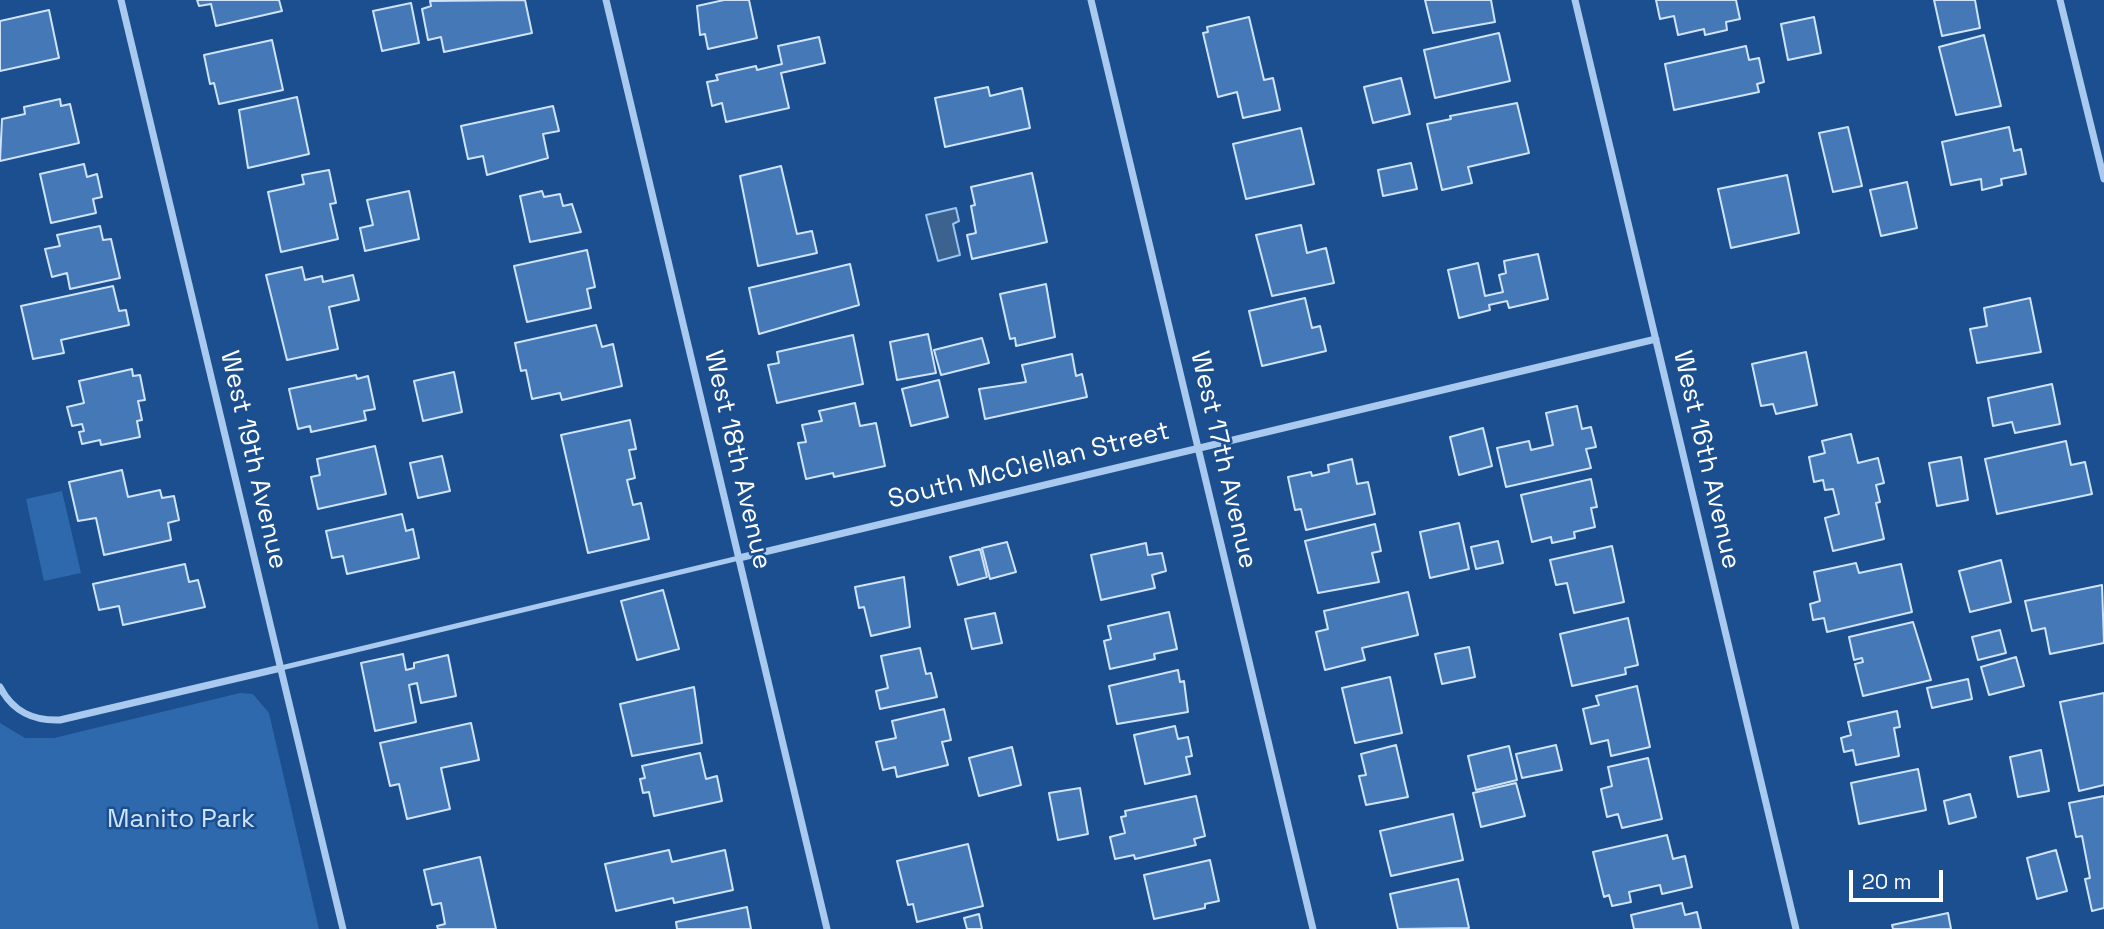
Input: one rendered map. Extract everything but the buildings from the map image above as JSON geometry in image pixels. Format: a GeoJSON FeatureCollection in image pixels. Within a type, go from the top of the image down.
{"type":"FeatureCollection","features":[{"type":"Feature","properties":{"kind":"street","name":"West 19th Avenue"},"geometry":{"type":"LineString","coordinates":[[121,0],[343,929]]}},
{"type":"Feature","properties":{"kind":"street","name":"West 18th Avenue"},"geometry":{"type":"LineString","coordinates":[[606,0],[827,929]]}},
{"type":"Feature","properties":{"kind":"street","name":"West 17th Avenue"},"geometry":{"type":"LineString","coordinates":[[1091,0],[1313,929]]}},
{"type":"Feature","properties":{"kind":"street","name":"West 16th Avenue"},"geometry":{"type":"LineString","coordinates":[[1575,0],[1796,929]]}},
{"type":"Feature","properties":{"kind":"street"},"geometry":{"type":"LineString","coordinates":[[2060,0],[2104,179]]}},
{"type":"Feature","properties":{"kind":"street","name":"South McClellan Street"},"geometry":{"type":"LineString","coordinates":[[739,558],[1198,446],[1656,339]]}},
{"type":"Feature","properties":{"kind":"street"},"geometry":{"type":"LineString","coordinates":[[0,687],[21,712],[48,720],[71,718],[281,668]]}},
{"type":"Feature","properties":{"kind":"lane"},"geometry":{"type":"LineString","coordinates":[[281,668],[739,558]]}},
{"type":"Feature","properties":{"kind":"green space"},"geometry":{"type":"Polygon","coordinates":[[[62,491],[81,573],[44,581],[26,499],[62,491]]]}},
{"type":"Feature","properties":{"kind":"green space","name":"Manito Park"},"geometry":{"type":"Polygon","coordinates":[[[240,693],[253,694],[269,713],[319,929],[0,929],[0,723],[25,738],[54,738],[240,693]]]}},
{"type":"Feature","properties":{"kind":"shaded area"},"geometry":{"type":"Polygon","coordinates":[[[956,208],[959,221],[953,224],[960,255],[938,261],[926,215],[956,208]]]}}]}
